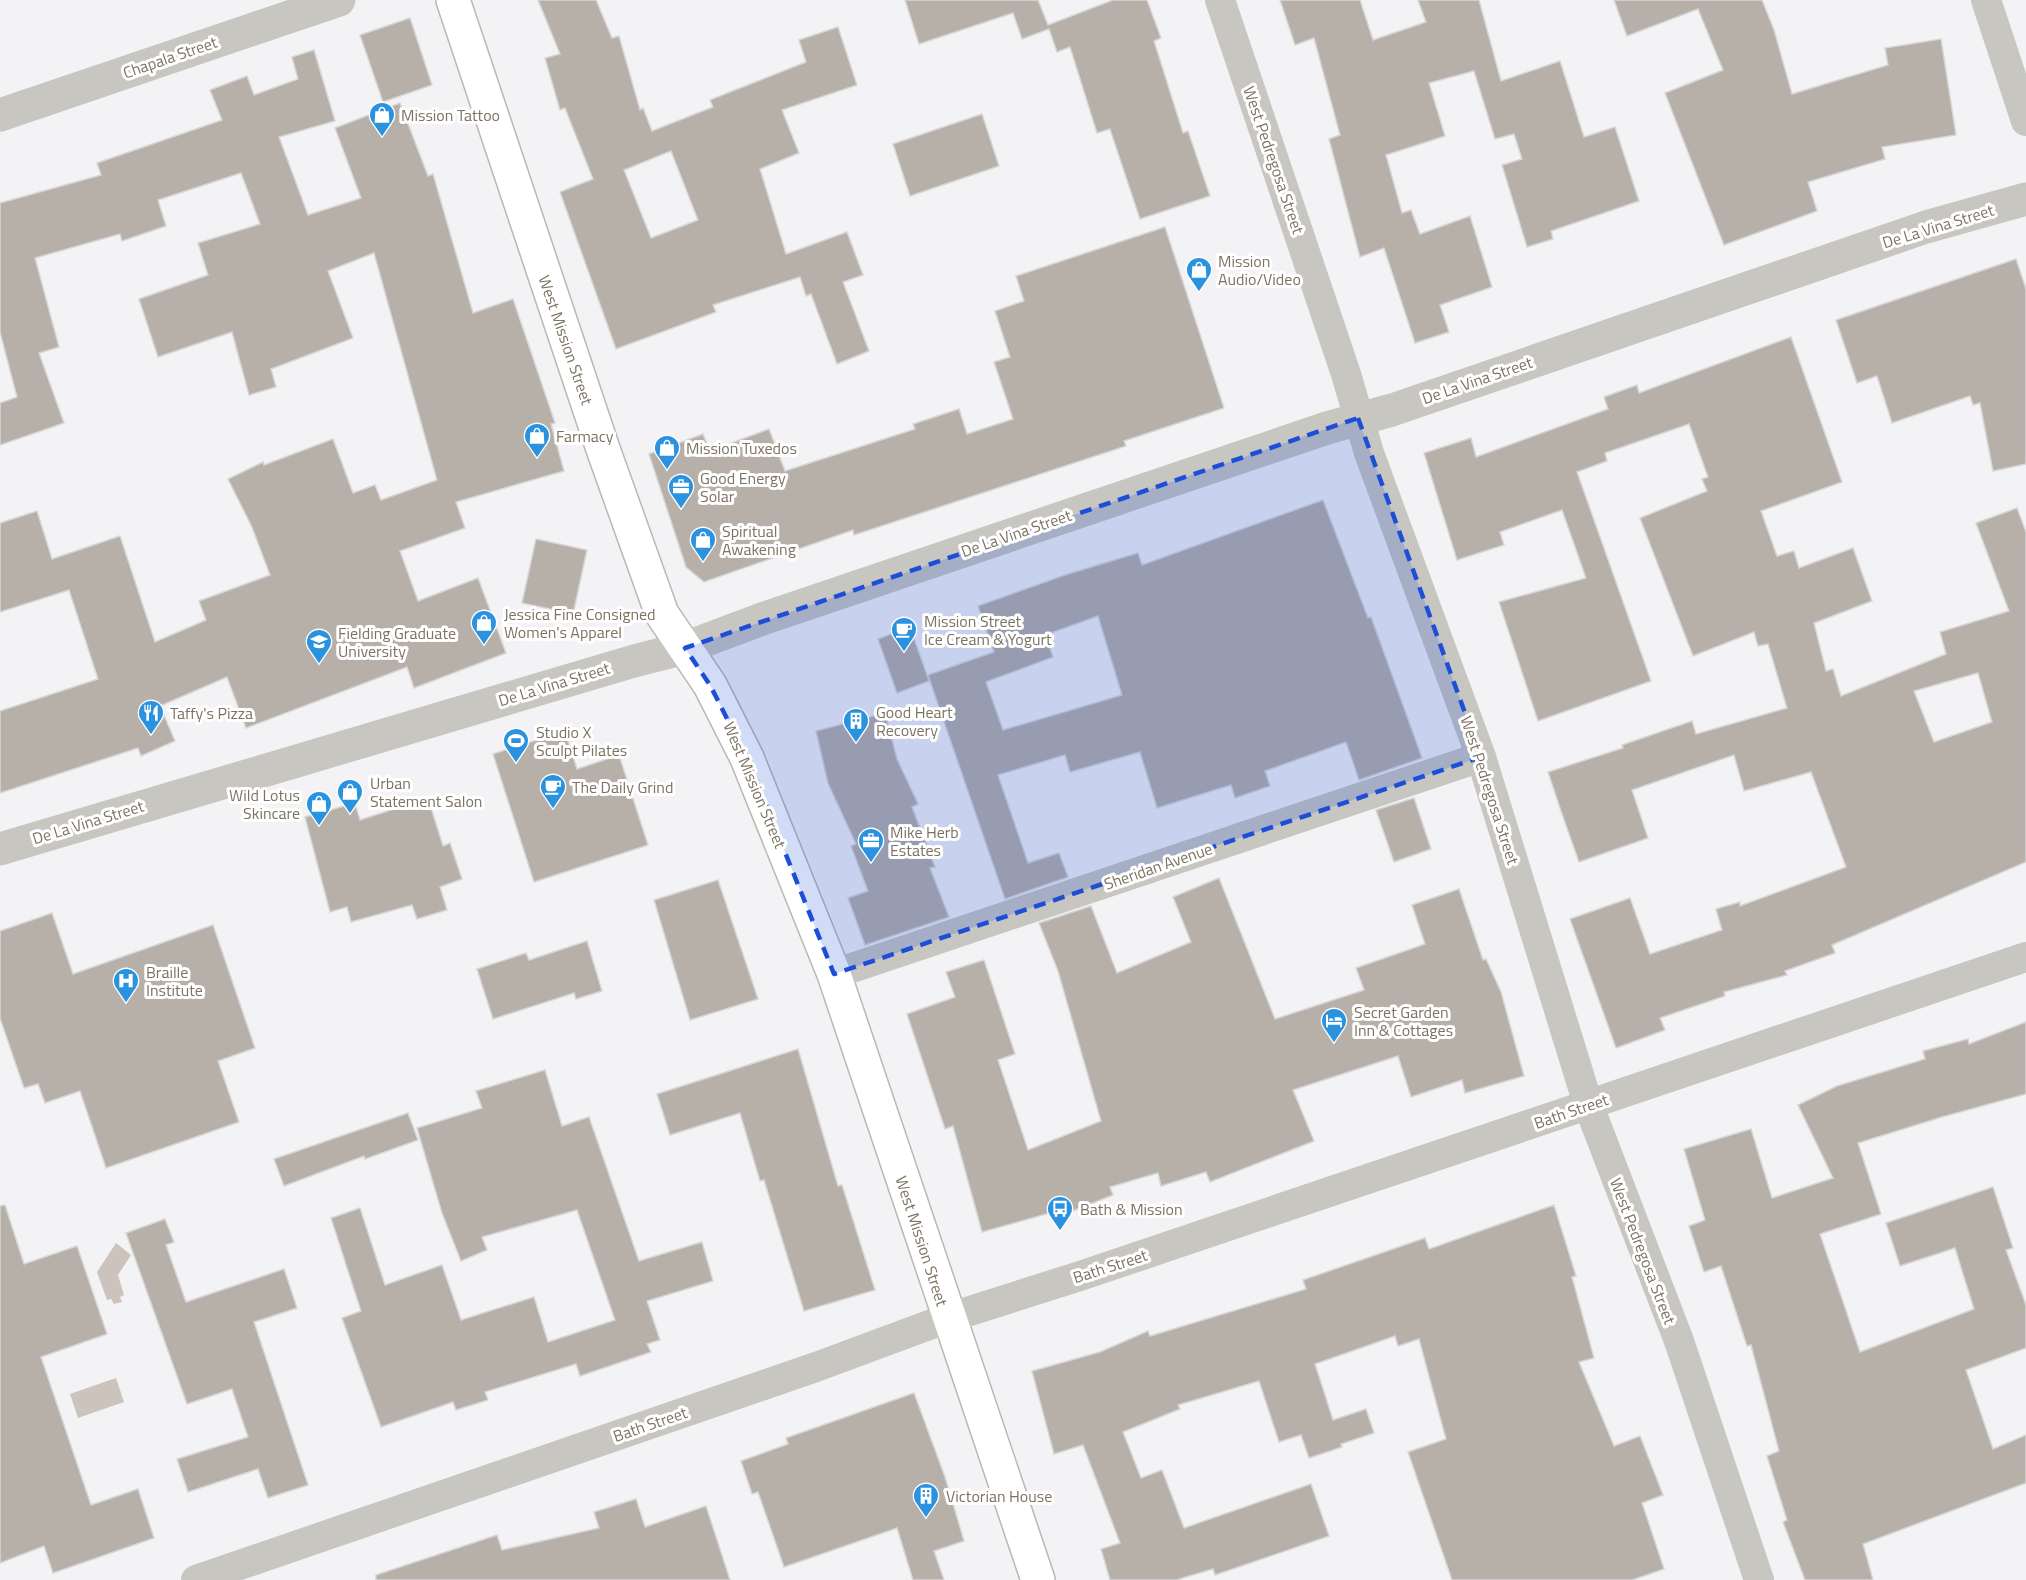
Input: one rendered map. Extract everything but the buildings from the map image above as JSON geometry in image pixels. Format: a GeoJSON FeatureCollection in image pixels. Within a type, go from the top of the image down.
{"type":"FeatureCollection","features":[{"type":"Feature","properties":{"kind":"main road","name":"West Mission Street"},"geometry":{"type":"LineString","coordinates":[[453,0],[662,614],[710,685],[747,758],[834,974],[1038,1580]]}},
{"type":"Feature","properties":{"kind":"street","name":"Chapala Street"},"geometry":{"type":"LineString","coordinates":[[0,115],[339,0]]}},
{"type":"Feature","properties":{"kind":"street","name":"West Pedregosa Street"},"geometry":{"type":"LineString","coordinates":[[1220,0],[1359,418],[1481,757],[1588,1104],[1678,1341],[1759,1580]]}},
{"type":"Feature","properties":{"kind":"street"},"geometry":{"type":"LineString","coordinates":[[1986,0],[2026,121]]}},
{"type":"Feature","properties":{"kind":"street","name":"De La Vina Street"},"geometry":{"type":"LineString","coordinates":[[0,849],[634,661],[686,648],[783,612],[1359,418],[1392,410],[1926,227],[2026,199]]}},
{"type":"Feature","properties":{"kind":"street","name":"Sheridan Avenue"},"geometry":{"type":"LineString","coordinates":[[834,974],[1481,757]]}},
{"type":"Feature","properties":{"kind":"street","name":"Bath Street"},"geometry":{"type":"LineString","coordinates":[[196,1580],[816,1367],[948,1318],[2026,957]]}},
{"type":"Feature","properties":{"kind":"highlighted area"},"geometry":{"type":"Polygon","coordinates":[[[1358,418],[1481,757],[834,974],[747,758],[710,685],[685,648],[1358,418]]]}},
{"type":"Feature","properties":{"kind":"shaded area"},"geometry":{"type":"Polygon","coordinates":[[[116,1243],[131,1255],[118,1275],[124,1295],[120,1297],[122,1302],[114,1304],[111,1299],[107,1300],[97,1272],[116,1243]]]}},
{"type":"Feature","properties":{"kind":"shaded area"},"geometry":{"type":"Polygon","coordinates":[[[116,1378],[124,1402],[78,1418],[70,1394],[116,1378]]]}},
{"type":"Feature","properties":{"kind":"place","name":"Mission Tattoo"},"geometry":{"type":"Point","coordinates":[382,138]}},
{"type":"Feature","properties":{"kind":"place","name":"Mission Audio/Video"},"geometry":{"type":"Point","coordinates":[1199,293]}},
{"type":"Feature","properties":{"kind":"place","name":"Farmacy"},"geometry":{"type":"Point","coordinates":[537,459]}},
{"type":"Feature","properties":{"kind":"place","name":"Mission Tuxedos"},"geometry":{"type":"Point","coordinates":[667,471]}},
{"type":"Feature","properties":{"kind":"place","name":"Good Energy Solar"},"geometry":{"type":"Point","coordinates":[681,510]}},
{"type":"Feature","properties":{"kind":"place","name":"Spiritual Awakening"},"geometry":{"type":"Point","coordinates":[703,563]}},
{"type":"Feature","properties":{"kind":"place","name":"Jessica Fine Consigned Women's Apparel"},"geometry":{"type":"Point","coordinates":[484,646]}},
{"type":"Feature","properties":{"kind":"place","name":"Mission Street Ice Cream & Yogurt"},"geometry":{"type":"Point","coordinates":[904,653]}},
{"type":"Feature","properties":{"kind":"place","name":"Fielding Graduate University"},"geometry":{"type":"Point","coordinates":[319,665]}},
{"type":"Feature","properties":{"kind":"place","name":"Taffy's Pizza"},"geometry":{"type":"Point","coordinates":[151,736]}},
{"type":"Feature","properties":{"kind":"place","name":"Good Heart Recovery"},"geometry":{"type":"Point","coordinates":[856,744]}},
{"type":"Feature","properties":{"kind":"place","name":"Studio X Sculpt Pilates"},"geometry":{"type":"Point","coordinates":[516,764]}},
{"type":"Feature","properties":{"kind":"place","name":"The Daily Grind"},"geometry":{"type":"Point","coordinates":[553,810]}},
{"type":"Feature","properties":{"kind":"place","name":"Urban Statement Salon"},"geometry":{"type":"Point","coordinates":[350,815]}},
{"type":"Feature","properties":{"kind":"place","name":"Wild Lotus Skincare"},"geometry":{"type":"Point","coordinates":[319,827]}},
{"type":"Feature","properties":{"kind":"place","name":"Mike Herb Estates"},"geometry":{"type":"Point","coordinates":[871,864]}},
{"type":"Feature","properties":{"kind":"place","name":"Braille Institute"},"geometry":{"type":"Point","coordinates":[126,1004]}},
{"type":"Feature","properties":{"kind":"place","name":"Secret Garden Inn & Cottages"},"geometry":{"type":"Point","coordinates":[1334,1044]}},
{"type":"Feature","properties":{"kind":"place","name":"Bath & Mission"},"geometry":{"type":"Point","coordinates":[1060,1232]}},
{"type":"Feature","properties":{"kind":"place","name":"Victorian House"},"geometry":{"type":"Point","coordinates":[926,1519]}}]}
